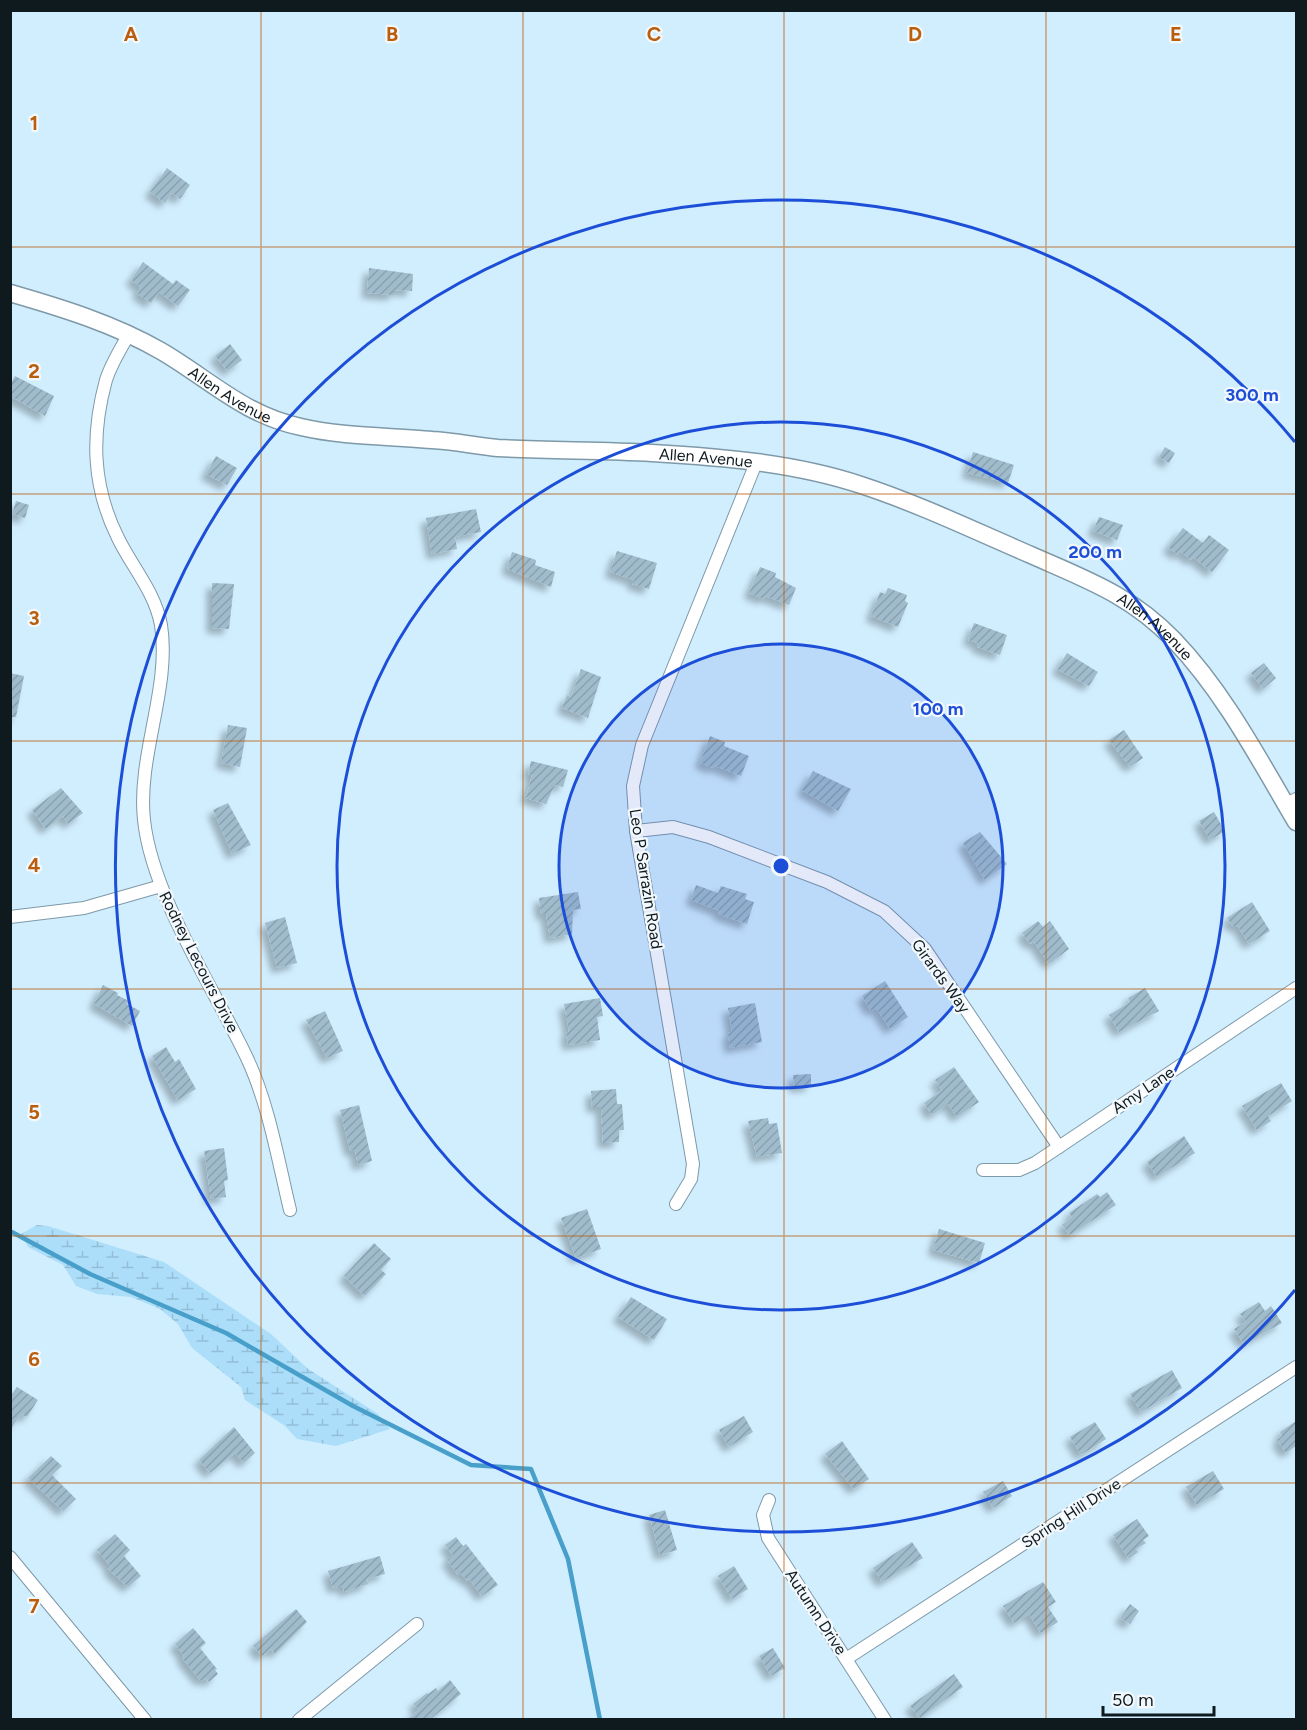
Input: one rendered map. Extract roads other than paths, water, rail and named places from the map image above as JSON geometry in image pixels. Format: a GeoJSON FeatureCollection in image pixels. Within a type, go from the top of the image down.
{"type":"FeatureCollection","features":[{"type":"Feature","properties":{"kind":"street","name":"Allen Avenue"},"geometry":{"type":"LineString","coordinates":[[10,293],[88,317],[129,334],[165,353],[203,381],[245,405],[299,427],[326,432],[493,447],[647,453],[756,463],[860,484],[1075,573],[1122,597],[1160,626],[1186,653],[1234,719],[1291,802],[1296,822]]}},
{"type":"Feature","properties":{"kind":"street","name":"Rodney Lecours Drive"},"geometry":{"type":"LineString","coordinates":[[129,334],[107,378],[96,431],[99,493],[118,538],[147,587],[161,625],[161,674],[146,764],[144,820],[161,886],[248,1060],[261,1097],[290,1210]]}},
{"type":"Feature","properties":{"kind":"street","name":"Leo P Sarrazin Road"},"geometry":{"type":"LineString","coordinates":[[676,1204],[691,1179],[693,1164],[636,831],[633,786],[642,745],[756,463]]}},
{"type":"Feature","properties":{"kind":"street","name":"Girards Way"},"geometry":{"type":"LineString","coordinates":[[636,831],[673,827],[709,837],[827,882],[884,911],[925,949],[1059,1147]]}},
{"type":"Feature","properties":{"kind":"street"},"geometry":{"type":"LineString","coordinates":[[10,916],[84,908],[161,886]]}},
{"type":"Feature","properties":{"kind":"street","name":"Amy Lane"},"geometry":{"type":"LineString","coordinates":[[983,1170],[1019,1170],[1059,1147],[1296,988]]}},
{"type":"Feature","properties":{"kind":"street","name":"Spring Hill Drive"},"geometry":{"type":"LineString","coordinates":[[846,1659],[1296,1367]]}},
{"type":"Feature","properties":{"kind":"street","name":"Autumn Drive"},"geometry":{"type":"LineString","coordinates":[[770,1500],[763,1515],[768,1538],[885,1719]]}},
{"type":"Feature","properties":{"kind":"street"},"geometry":{"type":"LineString","coordinates":[[10,1557],[145,1719]]}},
{"type":"Feature","properties":{"kind":"street"},"geometry":{"type":"LineString","coordinates":[[299,1719],[417,1624]]}},
{"type":"Feature","properties":{"kind":"waterway"},"geometry":{"type":"LineString","coordinates":[[10,1231],[90,1274],[226,1333],[353,1406],[471,1465],[531,1469],[568,1559],[600,1720]]}}]}
